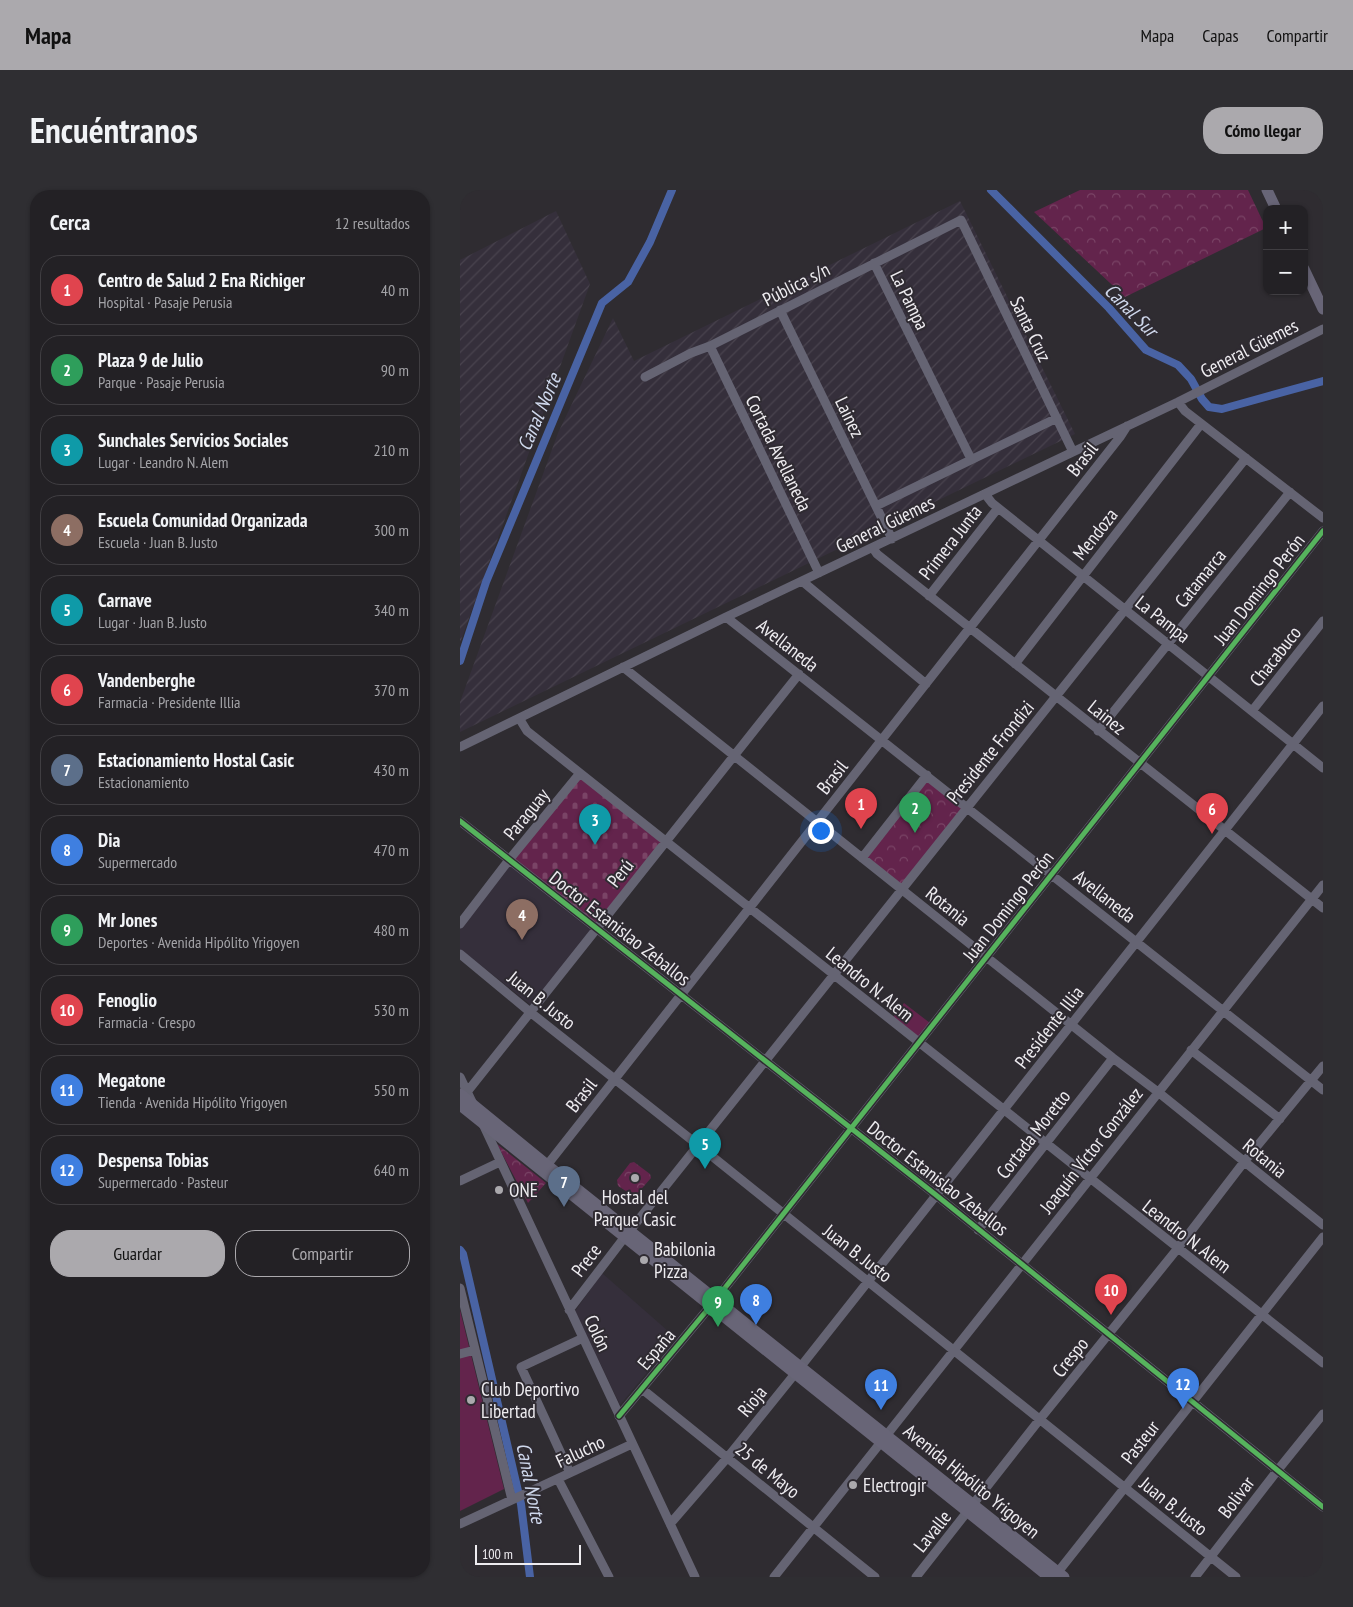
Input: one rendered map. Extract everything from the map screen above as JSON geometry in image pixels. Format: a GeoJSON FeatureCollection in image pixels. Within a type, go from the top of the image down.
{"type":"FeatureCollection","features":[{"type":"Feature","properties":{"kind":"street"},"geometry":{"type":"LineString","coordinates":[[1267,190],[1274,205]]}},
{"type":"Feature","properties":{"kind":"street","name":"Pública s/n"},"geometry":{"type":"LineString","coordinates":[[645,377],[961,220]]}},
{"type":"Feature","properties":{"kind":"street","name":"Santa Cruz"},"geometry":{"type":"LineString","coordinates":[[961,220],[1073,452]]}},
{"type":"Feature","properties":{"kind":"street","name":"La Pampa"},"geometry":{"type":"LineString","coordinates":[[874,263],[971,460]]}},
{"type":"Feature","properties":{"kind":"street"},"geometry":{"type":"LineString","coordinates":[[1308,277],[1323,309]]}},
{"type":"Feature","properties":{"kind":"street","name":"Lainez"},"geometry":{"type":"LineString","coordinates":[[780,310],[892,538]]}},
{"type":"Feature","properties":{"kind":"street","name":"General Güemes"},"geometry":{"type":"LineString","coordinates":[[460,747],[726,617],[1178,402],[1323,329]]}},
{"type":"Feature","properties":{"kind":"street","name":"Cortada Avellaneda"},"geometry":{"type":"LineString","coordinates":[[710,346],[819,573]]}},
{"type":"Feature","properties":{"kind":"street"},"geometry":{"type":"LineString","coordinates":[[1178,402],[1185,411],[1201,424],[1323,518]]}},
{"type":"Feature","properties":{"kind":"street"},"geometry":{"type":"LineString","coordinates":[[876,506],[1057,418]]}},
{"type":"Feature","properties":{"kind":"street","name":"Mendoza"},"geometry":{"type":"LineString","coordinates":[[1015,664],[1201,424]]}},
{"type":"Feature","properties":{"kind":"street","name":"Brasil"},"geometry":{"type":"LineString","coordinates":[[544,1168],[1128,426]]}},
{"type":"Feature","properties":{"kind":"street","name":"Presidente Frondizi"},"geometry":{"type":"LineString","coordinates":[[627,1234],[1246,458]]}},
{"type":"Feature","properties":{"kind":"street","name":"Catamarca"},"geometry":{"type":"LineString","coordinates":[[1098,731],[1290,492]]}},
{"type":"Feature","properties":{"kind":"street","name":"La Pampa"},"geometry":{"type":"LineString","coordinates":[[985,494],[992,503],[1038,541],[1323,768]]}},
{"type":"Feature","properties":{"kind":"street","name":"Primera Junta"},"geometry":{"type":"LineString","coordinates":[[929,596],[998,508]]}},
{"type":"Feature","properties":{"kind":"street","name":"Juan Domingo Perón"},"geometry":{"type":"LineString","coordinates":[[713,1303],[1323,531]]}},
{"type":"Feature","properties":{"kind":"street","name":"Lainez"},"geometry":{"type":"LineString","coordinates":[[873,548],[877,554],[929,596],[1323,908]]}},
{"type":"Feature","properties":{"kind":"street"},"geometry":{"type":"LineString","coordinates":[[802,581],[926,684]]}},
{"type":"Feature","properties":{"kind":"street","name":"Avellaneda"},"geometry":{"type":"LineString","coordinates":[[726,617],[1323,1090]]}},
{"type":"Feature","properties":{"kind":"street","name":"Chacabuco"},"geometry":{"type":"LineString","coordinates":[[1252,711],[1323,621]]}},
{"type":"Feature","properties":{"kind":"street","name":"Rotania"},"geometry":{"type":"LineString","coordinates":[[623,667],[1323,1225]]}},
{"type":"Feature","properties":{"kind":"street","name":"Perú"},"geometry":{"type":"LineString","coordinates":[[464,1093],[799,674]]}},
{"type":"Feature","properties":{"kind":"street","name":"Presidente Illia"},"geometry":{"type":"LineString","coordinates":[[798,1370],[1323,706]]}},
{"type":"Feature","properties":{"kind":"street","name":"Leandro N. Alem"},"geometry":{"type":"LineString","coordinates":[[519,718],[527,731],[1323,1363]]}},
{"type":"Feature","properties":{"kind":"street","name":"Paraguay"},"geometry":{"type":"LineString","coordinates":[[460,924],[580,773]]}},
{"type":"Feature","properties":{"kind":"street"},"geometry":{"type":"LineString","coordinates":[[862,858],[927,775]]}},
{"type":"Feature","properties":{"kind":"street","name":"Doctor Estanislao Zeballos"},"geometry":{"type":"LineString","coordinates":[[460,821],[1022,1263],[1192,1403],[1323,1507]]}},
{"type":"Feature","properties":{"kind":"street","name":"Joaquín Víctor González"},"geometry":{"type":"LineString","coordinates":[[774,1577],[1323,885]]}},
{"type":"Feature","properties":{"kind":"street","name":"Juan B. Justo"},"geometry":{"type":"LineString","coordinates":[[460,954],[1236,1577]]}},
{"type":"Feature","properties":{"kind":"street"},"geometry":{"type":"LineString","coordinates":[[1191,1050],[1280,1119]]}},
{"type":"Feature","properties":{"kind":"street","name":"Cortada Moretto"},"geometry":{"type":"LineString","coordinates":[[978,1230],[1113,1058]]}},
{"type":"Feature","properties":{"kind":"street","name":"Crespo"},"geometry":{"type":"LineString","coordinates":[[971,1509],[1244,1162],[1323,1066]]}},
{"type":"Feature","properties":{"kind":"street"},"geometry":{"type":"LineString","coordinates":[[460,1077],[464,1093]]}},
{"type":"Feature","properties":{"kind":"street","name":"Avenida Hipólito Yrigoyen"},"geometry":{"type":"LineString","coordinates":[[464,1093],[472,1103],[544,1168]]}},
{"type":"Feature","properties":{"kind":"street","name":"Colón"},"geometry":{"type":"LineString","coordinates":[[472,1103],[695,1577]]}},
{"type":"Feature","properties":{"kind":"street","name":"Avenida Hipólito Yrigoyen"},"geometry":{"type":"LineString","coordinates":[[460,1106],[544,1168],[1056,1576]]}},
{"type":"Feature","properties":{"kind":"street"},"geometry":{"type":"LineString","coordinates":[[460,1181],[500,1162]]}},
{"type":"Feature","properties":{"kind":"street","name":"Prece"},"geometry":{"type":"LineString","coordinates":[[569,1310],[627,1234]]}},
{"type":"Feature","properties":{"kind":"street","name":"Pasteur"},"geometry":{"type":"LineString","coordinates":[[1056,1576],[1323,1238]]}},
{"type":"Feature","properties":{"kind":"street"},"geometry":{"type":"LineString","coordinates":[[460,1288],[512,1500]]}},
{"type":"Feature","properties":{"kind":"street","name":"España"},"geometry":{"type":"LineString","coordinates":[[619,1416],[713,1303]]}},
{"type":"Feature","properties":{"kind":"street"},"geometry":{"type":"LineString","coordinates":[[570,1474],[521,1367],[583,1338]]}},
{"type":"Feature","properties":{"kind":"street"},"geometry":{"type":"LineString","coordinates":[[460,1354],[475,1350]]}},
{"type":"Feature","properties":{"kind":"street","name":"Rioja"},"geometry":{"type":"LineString","coordinates":[[670,1524],[727,1458],[798,1370]]}},
{"type":"Feature","properties":{"kind":"street","name":"25 de Mayo"},"geometry":{"type":"LineString","coordinates":[[642,1389],[874,1577]]}},
{"type":"Feature","properties":{"kind":"street","name":"Bolivar"},"geometry":{"type":"LineString","coordinates":[[1195,1577],[1323,1414]]}},
{"type":"Feature","properties":{"kind":"street","name":"Falucho"},"geometry":{"type":"LineString","coordinates":[[460,1524],[632,1444]]}},
{"type":"Feature","properties":{"kind":"street"},"geometry":{"type":"LineString","coordinates":[[558,1479],[609,1577]]}},
{"type":"Feature","properties":{"kind":"street","name":"Lavalle"},"geometry":{"type":"LineString","coordinates":[[916,1577],[971,1509]]}},
{"type":"Feature","properties":{"kind":"shaded area"},"geometry":{"type":"Polygon","coordinates":[[[960,201],[1075,434],[460,732],[460,702],[558,433],[613,318],[634,361],[960,201]]]}},
{"type":"Feature","properties":{"kind":"shaded area"},"geometry":{"type":"Polygon","coordinates":[[[556,211],[590,284],[460,643],[460,260],[556,211]]]}},
{"type":"Feature","properties":{"kind":"shaded area"},"geometry":{"type":"Polygon","coordinates":[[[509,865],[592,931],[532,1006],[460,949],[460,928],[509,865]]]}},
{"type":"Feature","properties":{"kind":"shaded area"},"geometry":{"type":"Polygon","coordinates":[[[602,1273],[676,1338],[620,1405],[575,1311],[602,1273]]]}},
{"type":"Feature","properties":{"kind":"green space"},"geometry":{"type":"Polygon","coordinates":[[[1080,190],[1248,190],[1263,222],[1263,229],[1125,297],[1034,212],[1080,190]]]}},
{"type":"Feature","properties":{"kind":"green space"},"geometry":{"type":"Polygon","coordinates":[[[580,773],[666,841],[597,929],[509,860],[580,773]]]}},
{"type":"Feature","properties":{"kind":"green space"},"geometry":{"type":"Polygon","coordinates":[[[927,775],[967,807],[902,890],[862,858],[927,775]]]}},
{"type":"Feature","properties":{"kind":"green space"},"geometry":{"type":"Polygon","coordinates":[[[904,1003],[930,1023],[919,1037],[893,1017],[904,1003]]]}},
{"type":"Feature","properties":{"kind":"green space"},"geometry":{"type":"Polygon","coordinates":[[[497,1144],[546,1183],[528,1203],[497,1144]]]}},
{"type":"Feature","properties":{"kind":"green space"},"geometry":{"type":"Polygon","coordinates":[[[634,1162],[650,1174],[651,1178],[637,1194],[632,1195],[618,1186],[617,1180],[630,1163],[634,1162]]]}},
{"type":"Feature","properties":{"kind":"green space","name":"Club Deportivo Libertad"},"geometry":{"type":"Polygon","coordinates":[[[460,1310],[504,1489],[460,1511],[460,1310]]]}},
{"type":"Feature","properties":{"kind":"waterway","name":"Canal Norte"},"geometry":{"type":"LineString","coordinates":[[460,661],[486,582],[602,303],[628,282],[650,242],[672,190]]}},
{"type":"Feature","properties":{"kind":"waterway","name":"Canal Sur"},"geometry":{"type":"LineString","coordinates":[[991,190],[1109,308],[1146,350],[1178,365],[1191,379],[1202,399],[1209,407],[1222,409],[1323,381]]}},
{"type":"Feature","properties":{"kind":"waterway","name":"Canal Norte"},"geometry":{"type":"LineString","coordinates":[[460,1250],[463,1254],[521,1504],[530,1577]]}},
{"type":"Feature","properties":{"kind":"cycle path"},"geometry":{"type":"LineString","coordinates":[[619,1416],[713,1303],[1323,531]]}},
{"type":"Feature","properties":{"kind":"cycle path"},"geometry":{"type":"LineString","coordinates":[[460,821],[936,1195],[1323,1507]]}},
{"type":"Feature","properties":{"kind":"place","name":"Centro de Salud 2 Ena Richiger"},"geometry":{"type":"Point","coordinates":[861,829]}},
{"type":"Feature","properties":{"kind":"place","name":"Plaza 9 de Julio"},"geometry":{"type":"Point","coordinates":[915,833]}},
{"type":"Feature","properties":{"kind":"place","name":"Vandenberghe"},"geometry":{"type":"Point","coordinates":[1212,834]}},
{"type":"Feature","properties":{"kind":"place","name":"Sunchales Servicios Sociales"},"geometry":{"type":"Point","coordinates":[595,845]}},
{"type":"Feature","properties":{"kind":"place","name":"Escuela Comunidad Organizada"},"geometry":{"type":"Point","coordinates":[522,940]}},
{"type":"Feature","properties":{"kind":"place","name":"Carnave"},"geometry":{"type":"Point","coordinates":[705,1169]}},
{"type":"Feature","properties":{"kind":"place","name":"Hostal del Parque Casic"},"geometry":{"type":"Point","coordinates":[635,1178]}},
{"type":"Feature","properties":{"kind":"place","name":"ONE"},"geometry":{"type":"Point","coordinates":[499,1190]}},
{"type":"Feature","properties":{"kind":"place","name":"Estacionamiento Hostal Casic"},"geometry":{"type":"Point","coordinates":[564,1207]}},
{"type":"Feature","properties":{"kind":"place","name":"Babilonia Pizza"},"geometry":{"type":"Point","coordinates":[644,1260]}},
{"type":"Feature","properties":{"kind":"place","name":"Fenoglio"},"geometry":{"type":"Point","coordinates":[1111,1315]}},
{"type":"Feature","properties":{"kind":"place","name":"Dia"},"geometry":{"type":"Point","coordinates":[756,1325]}},
{"type":"Feature","properties":{"kind":"place","name":"Mr Jones"},"geometry":{"type":"Point","coordinates":[718,1327]}},
{"type":"Feature","properties":{"kind":"place","name":"Club Deportivo Libertad"},"geometry":{"type":"Point","coordinates":[471,1400]}},
{"type":"Feature","properties":{"kind":"place","name":"Despensa Tobias"},"geometry":{"type":"Point","coordinates":[1183,1409]}},
{"type":"Feature","properties":{"kind":"place","name":"Megatone"},"geometry":{"type":"Point","coordinates":[881,1410]}},
{"type":"Feature","properties":{"kind":"place","name":"Electrogir"},"geometry":{"type":"Point","coordinates":[853,1485]}}]}
